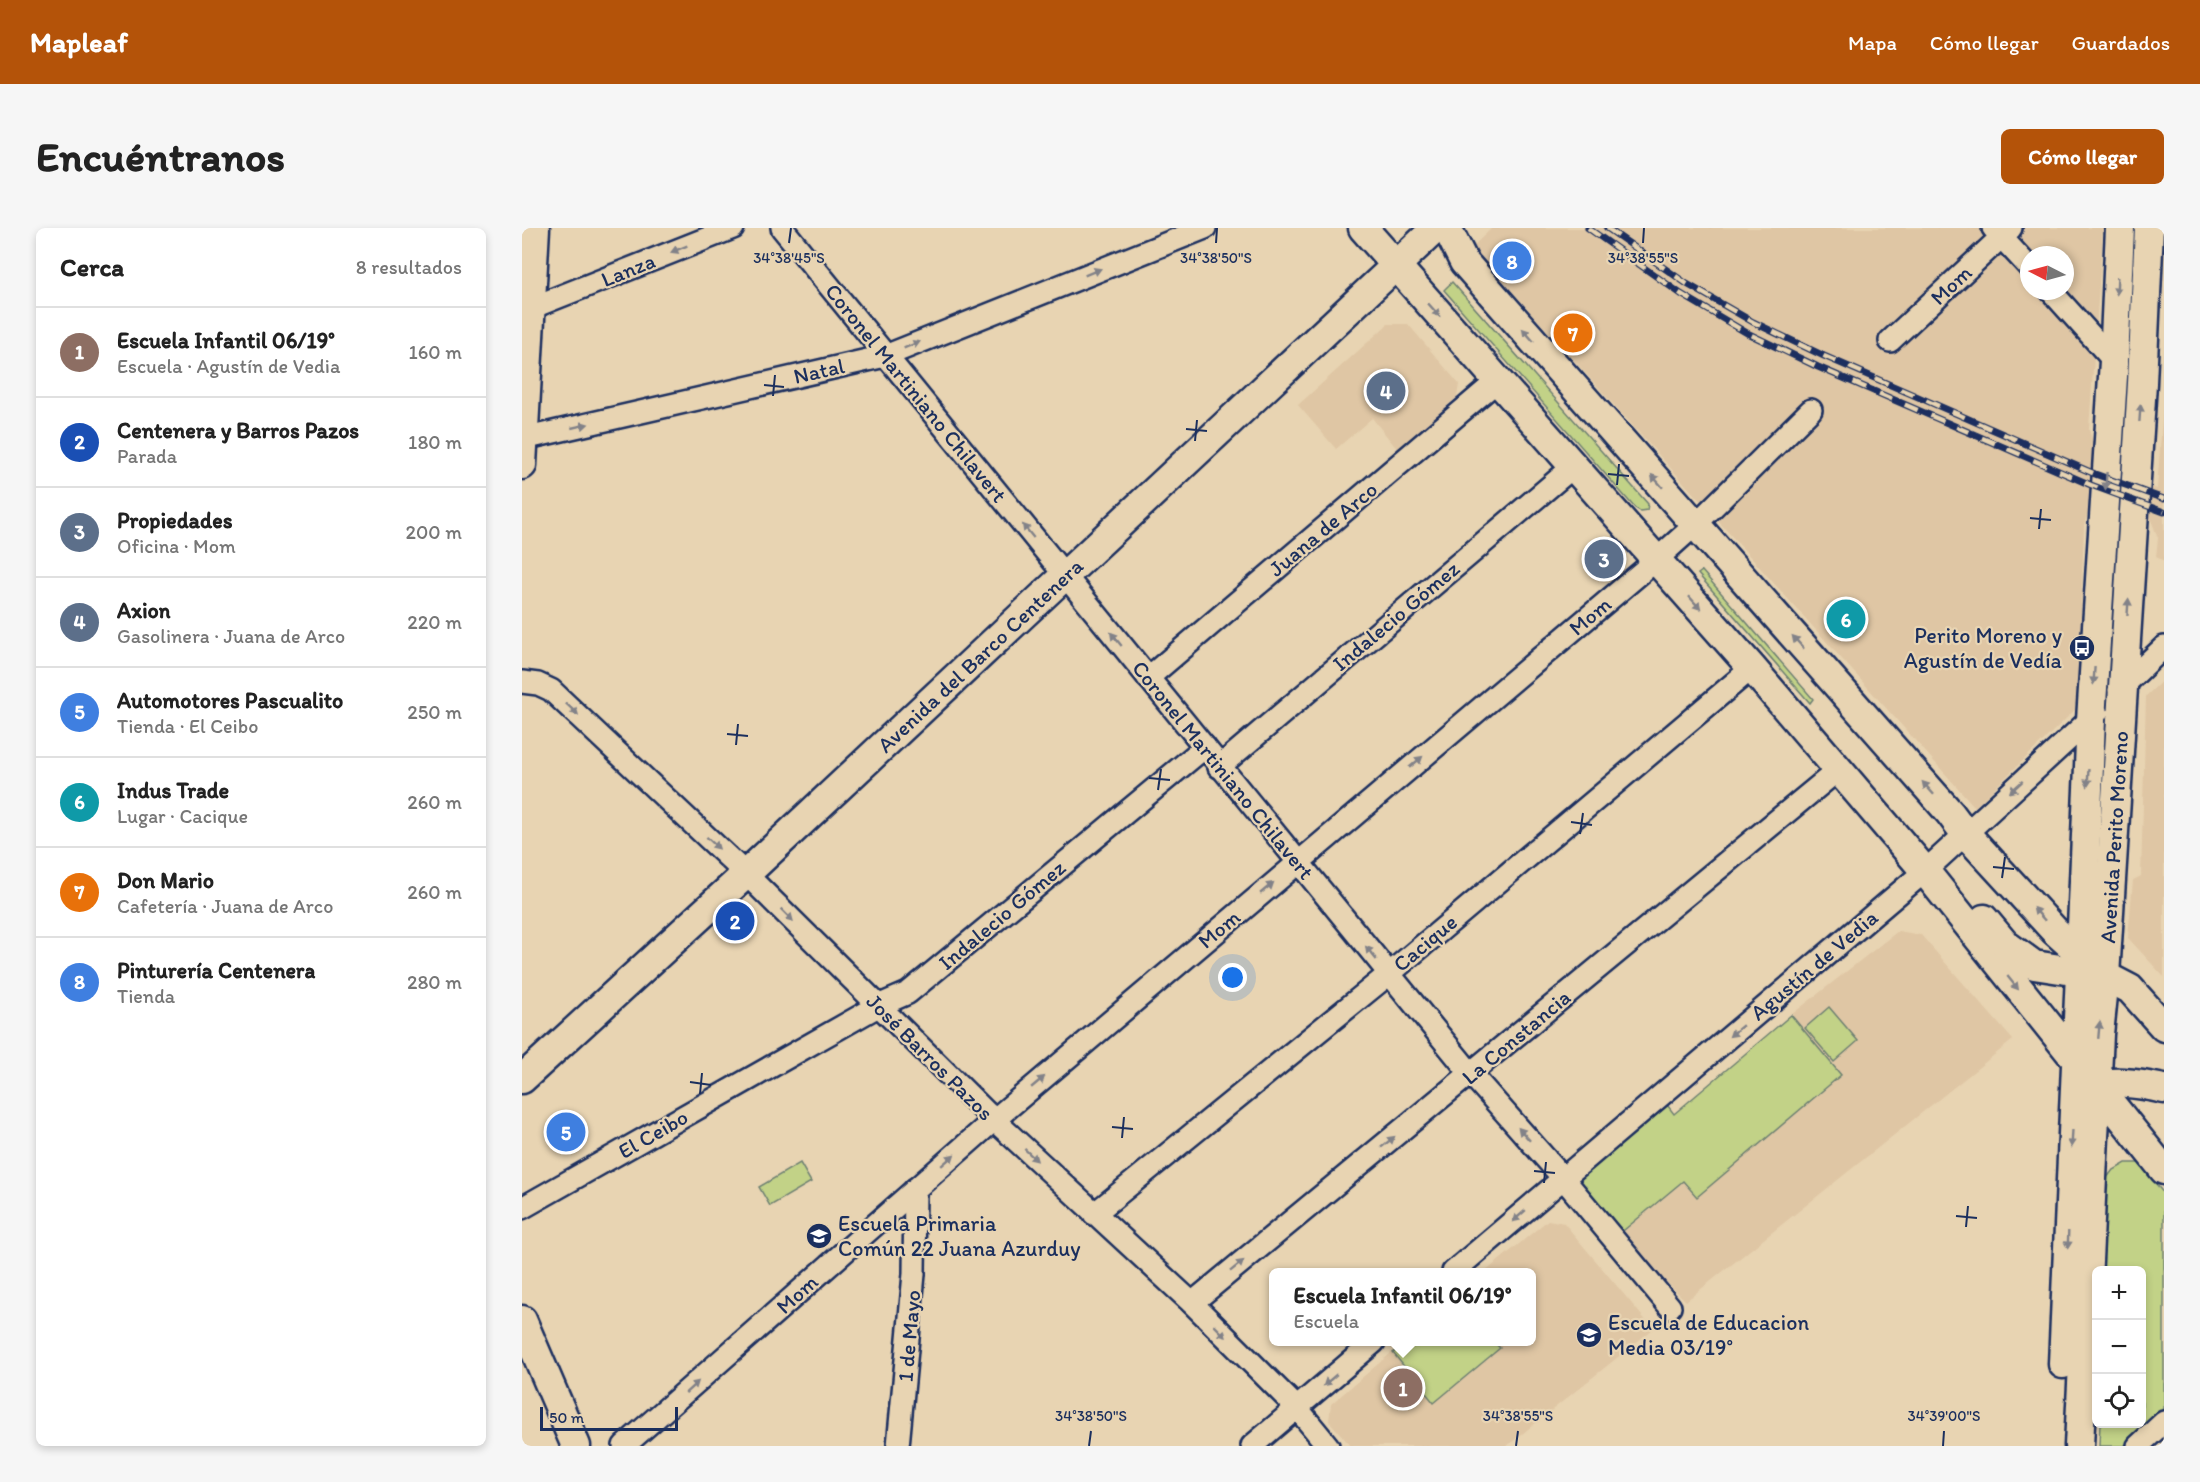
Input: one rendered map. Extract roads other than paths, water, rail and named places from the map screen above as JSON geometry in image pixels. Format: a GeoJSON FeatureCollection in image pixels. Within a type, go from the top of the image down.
{"type":"FeatureCollection","features":[{"type":"Feature","properties":{"kind":"main road"},"geometry":{"type":"LineString","coordinates":[[523,452],[526,308],[535,228]]}},
{"type":"Feature","properties":{"kind":"main road"},"geometry":{"type":"LineString","coordinates":[[1363,228],[1752,668],[2077,1059],[2086,1087],[2130,1129],[2164,1170]]}},
{"type":"Feature","properties":{"kind":"main road","name":"Avenida del Barco Centenera"},"geometry":{"type":"LineString","coordinates":[[522,1079],[1065,577],[1436,228]]}},
{"type":"Feature","properties":{"kind":"main road"},"geometry":{"type":"LineString","coordinates":[[1447,228],[1464,262],[1950,813],[1965,833],[2089,968],[2130,989],[2164,1027]]}},
{"type":"Feature","properties":{"kind":"main road","name":"Avenida Perito Moreno"},"geometry":{"type":"LineString","coordinates":[[2079,1446],[2089,968],[2091,720],[2114,361],[2120,228]]}},
{"type":"Feature","properties":{"kind":"main road","name":"Avenida Perito Moreno"},"geometry":{"type":"LineString","coordinates":[[2077,1059],[2122,687],[2142,383],[2149,228]]}},
{"type":"Feature","properties":{"kind":"main road"},"geometry":{"type":"LineString","coordinates":[[1928,877],[1963,896],[2005,944],[2034,965],[2089,968]]}},
{"type":"Feature","properties":{"kind":"main road"},"geometry":{"type":"LineString","coordinates":[[2086,1087],[2131,1082],[2164,1089]]}},
{"type":"Feature","properties":{"kind":"main road","name":"Avenida Perito Moreno"},"geometry":{"type":"LineString","coordinates":[[2059,1446],[2086,1087]]}},
{"type":"Feature","properties":{"kind":"main road"},"geometry":{"type":"LineString","coordinates":[[522,1320],[576,1446]]}},
{"type":"Feature","properties":{"kind":"street","name":"Lanza"},"geometry":{"type":"LineString","coordinates":[[526,308],[733,228]]}},
{"type":"Feature","properties":{"kind":"street","name":"Coronel Martiniano Chilavert"},"geometry":{"type":"LineString","coordinates":[[782,228],[1297,863],[1471,1074],[1563,1178],[1670,1307]]}},
{"type":"Feature","properties":{"kind":"street","name":"Natal"},"geometry":{"type":"LineString","coordinates":[[523,452],[885,356],[1205,228]]}},
{"type":"Feature","properties":{"kind":"street","name":"Mom"},"geometry":{"type":"LineString","coordinates":[[1890,341],[2002,231]]}},
{"type":"Feature","properties":{"kind":"street"},"geometry":{"type":"LineString","coordinates":[[2002,231],[2020,255]]}},
{"type":"Feature","properties":{"kind":"street"},"geometry":{"type":"LineString","coordinates":[[2059,300],[2114,361]]}},
{"type":"Feature","properties":{"kind":"street","name":"Juana de Arco"},"geometry":{"type":"LineString","coordinates":[[1148,678],[1497,381]]}},
{"type":"Feature","properties":{"kind":"street","name":"Mom"},"geometry":{"type":"LineString","coordinates":[[632,1444],[994,1120],[1656,560],[1695,525],[1811,410]]}},
{"type":"Feature","properties":{"kind":"street","name":"Indalecio Gómez"},"geometry":{"type":"LineString","coordinates":[[1219,767],[1574,466]]}},
{"type":"Feature","properties":{"kind":"street","name":"Agustín de Vedia"},"geometry":{"type":"LineString","coordinates":[[1459,1268],[1563,1178],[1928,877],[1965,833],[2091,720],[2164,647]]}},
{"type":"Feature","properties":{"kind":"street","name":"Cacique"},"geometry":{"type":"LineString","coordinates":[[1094,1214],[1389,974],[1752,668]]}},
{"type":"Feature","properties":{"kind":"street","name":"José Barros Pazos"},"geometry":{"type":"LineString","coordinates":[[522,682],[538,684],[551,690],[746,874],[994,1120],[1192,1303],[1297,1408],[1328,1446]]}},
{"type":"Feature","properties":{"kind":"street","name":"Indalecio Gómez"},"geometry":{"type":"LineString","coordinates":[[878,1006],[908,993],[1205,747]]}},
{"type":"Feature","properties":{"kind":"street","name":"La Constancia"},"geometry":{"type":"LineString","coordinates":[[1192,1303],[1838,770]]}},
{"type":"Feature","properties":{"kind":"street","name":"El Ceibo"},"geometry":{"type":"LineString","coordinates":[[522,1209],[878,1006]]}},
{"type":"Feature","properties":{"kind":"street","name":"1 de Mayo"},"geometry":{"type":"LineString","coordinates":[[898,1446],[914,1274],[915,1190]]}},
{"type":"Feature","properties":{"kind":"street"},"geometry":{"type":"LineString","coordinates":[[1252,1446],[1368,1346]]}},
{"type":"Feature","properties":{"kind":"street"},"geometry":{"type":"LineString","coordinates":[[2138,1446],[2164,1422]]}},
{"type":"Feature","properties":{"kind":"railway"},"geometry":{"type":"LineString","coordinates":[[1588,228],[1681,294],[1747,333],[1818,367],[2091,485],[2164,512]]}},
{"type":"Feature","properties":{"kind":"railway"},"geometry":{"type":"LineString","coordinates":[[1607,228],[1687,284],[1753,322],[1824,356],[2095,474],[2164,499]]}},
{"type":"Feature","properties":{"kind":"place","name":"Pinturería Centenera"},"geometry":{"type":"Point","coordinates":[1512,261]}},
{"type":"Feature","properties":{"kind":"place","name":"Don Mario"},"geometry":{"type":"Point","coordinates":[1573,333]}},
{"type":"Feature","properties":{"kind":"place","name":"Axion"},"geometry":{"type":"Point","coordinates":[1386,391]}},
{"type":"Feature","properties":{"kind":"place","name":"Propiedades"},"geometry":{"type":"Point","coordinates":[1604,559]}},
{"type":"Feature","properties":{"kind":"place","name":"Indus Trade"},"geometry":{"type":"Point","coordinates":[1846,619]}},
{"type":"Feature","properties":{"kind":"place","name":"Perito Moreno y Agustín de Vedía"},"geometry":{"type":"Point","coordinates":[2082,648]}},
{"type":"Feature","properties":{"kind":"place","name":"Centenera y Barros Pazos"},"geometry":{"type":"Point","coordinates":[735,921]}},
{"type":"Feature","properties":{"kind":"place","name":"Automotores Pascualito"},"geometry":{"type":"Point","coordinates":[566,1132]}},
{"type":"Feature","properties":{"kind":"place","name":"Escuela Primaria Común 22 Juana Azurduy"},"geometry":{"type":"Point","coordinates":[819,1236]}},
{"type":"Feature","properties":{"kind":"place","name":"Escuela de Educacion Media 03/19°"},"geometry":{"type":"Point","coordinates":[1589,1335]}},
{"type":"Feature","properties":{"kind":"place","name":"Escuela Infantil 06/19°"},"geometry":{"type":"Point","coordinates":[1403,1388]}}]}
